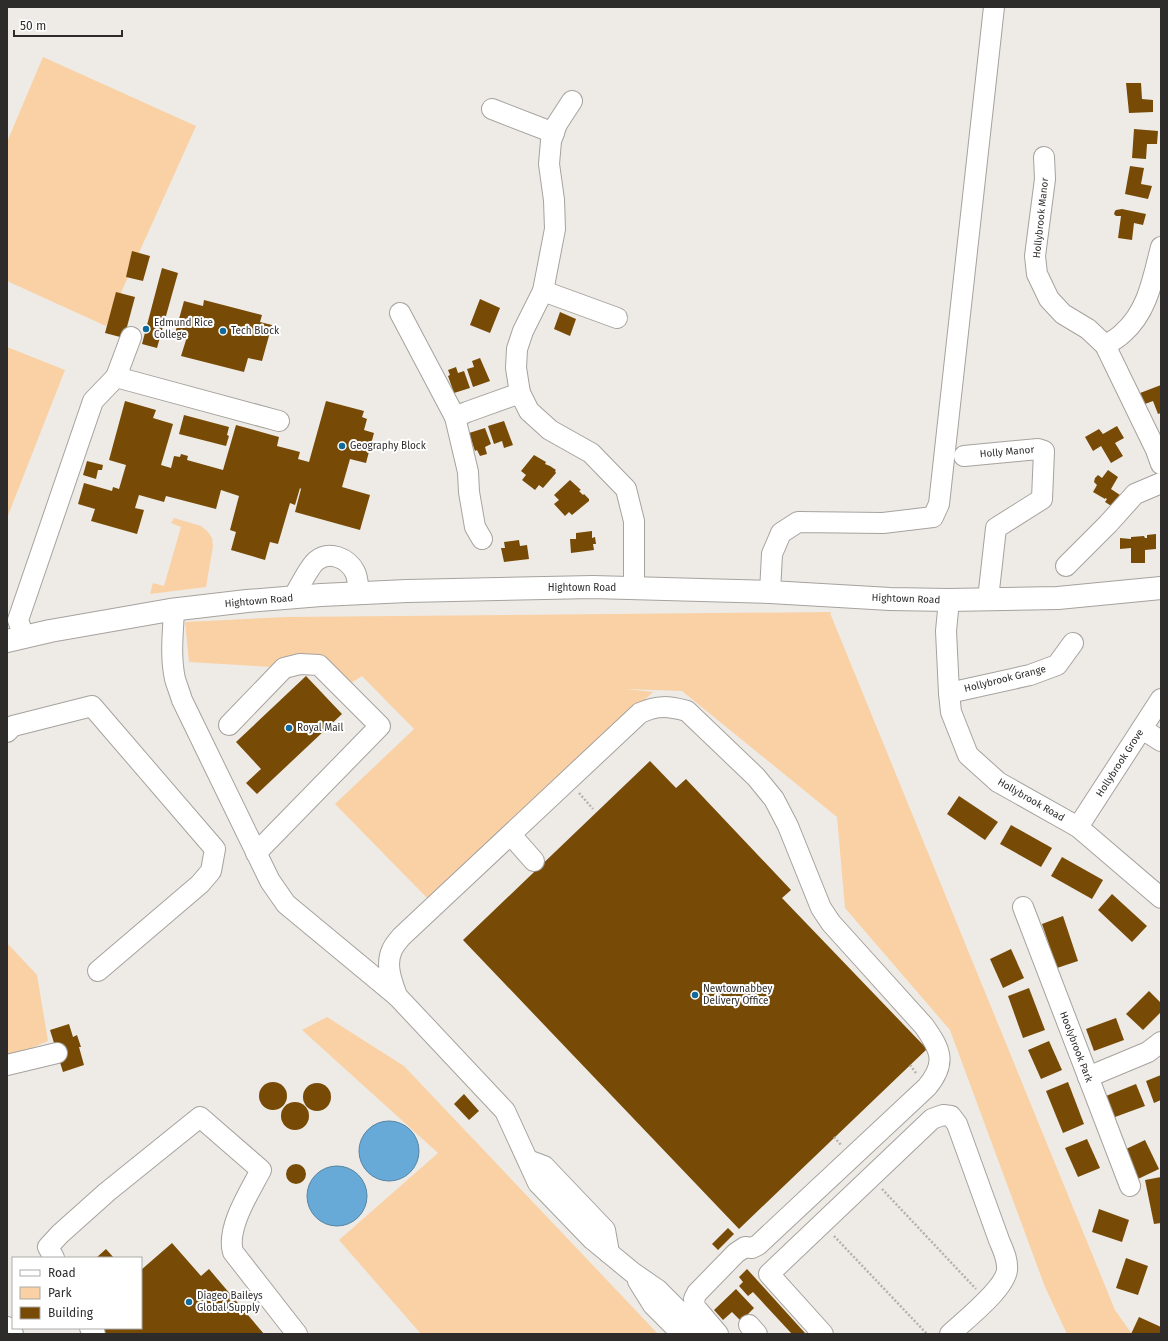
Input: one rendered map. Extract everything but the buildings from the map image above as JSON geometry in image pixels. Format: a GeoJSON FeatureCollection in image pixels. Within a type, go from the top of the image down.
{"type":"FeatureCollection","features":[{"type":"Feature","properties":{"kind":"main road","name":"Hightown Road"},"geometry":{"type":"LineString","coordinates":[[15,639],[50,631],[174,610],[248,601],[358,593],[593,587],[770,592],[890,599],[949,600],[1058,598],[1161,588]]}},
{"type":"Feature","properties":{"kind":"main road"},"geometry":{"type":"LineString","coordinates":[[7,1328],[12,1334]]}},
{"type":"Feature","properties":{"kind":"street"},"geometry":{"type":"LineString","coordinates":[[770,592],[772,554],[781,533],[798,522],[883,523],[933,517],[939,504],[994,7]]}},
{"type":"Feature","properties":{"kind":"street"},"geometry":{"type":"LineString","coordinates":[[572,101],[557,124],[550,141],[549,164],[554,200],[555,229],[543,291],[523,331],[517,350],[516,368],[520,393],[529,411],[550,430],[591,453],[626,490],[634,521],[634,588]]}},
{"type":"Feature","properties":{"kind":"street"},"geometry":{"type":"LineString","coordinates":[[492,109],[554,132]]}},
{"type":"Feature","properties":{"kind":"street","name":"Hollybrook Manor"},"geometry":{"type":"LineString","coordinates":[[1044,157],[1045,179],[1035,256],[1037,274],[1049,299],[1063,314],[1088,329],[1105,346],[1154,429],[1156,450],[1161,464]]}},
{"type":"Feature","properties":{"kind":"street"},"geometry":{"type":"LineString","coordinates":[[1105,346],[1124,333],[1140,313],[1156,285],[1161,247]]}},
{"type":"Feature","properties":{"kind":"street"},"geometry":{"type":"LineString","coordinates":[[543,291],[617,318]]}},
{"type":"Feature","properties":{"kind":"street"},"geometry":{"type":"LineString","coordinates":[[400,313],[456,417],[468,472],[469,492],[475,527],[482,539]]}},
{"type":"Feature","properties":{"kind":"street"},"geometry":{"type":"LineString","coordinates":[[15,639],[18,620],[93,401],[116,377],[131,337]]}},
{"type":"Feature","properties":{"kind":"street"},"geometry":{"type":"LineString","coordinates":[[116,377],[279,421]]}},
{"type":"Feature","properties":{"kind":"street"},"geometry":{"type":"LineString","coordinates":[[456,417],[520,393]]}},
{"type":"Feature","properties":{"kind":"street","name":"Holly Manor"},"geometry":{"type":"LineString","coordinates":[[964,456],[1038,448],[1044,451],[1042,499],[996,528],[988,599]]}},
{"type":"Feature","properties":{"kind":"street"},"geometry":{"type":"LineString","coordinates":[[1066,566],[1108,524],[1135,494],[1161,483]]}},
{"type":"Feature","properties":{"kind":"street"},"geometry":{"type":"LineString","coordinates":[[292,598],[315,562],[325,555],[343,559],[351,565],[356,574],[358,593]]}},
{"type":"Feature","properties":{"kind":"street","name":"Hollybrook Road"},"geometry":{"type":"LineString","coordinates":[[949,600],[946,631],[951,712],[968,755],[998,782],[1078,827],[1161,898]]}},
{"type":"Feature","properties":{"kind":"street"},"geometry":{"type":"LineString","coordinates":[[174,610],[172,649],[175,680],[182,700],[256,853],[270,880],[286,904],[397,996],[505,1111],[538,1183],[592,1239],[632,1272],[658,1290],[702,1334]]}},
{"type":"Feature","properties":{"kind":"street","name":"Hollybrook Grange"},"geometry":{"type":"LineString","coordinates":[[949,693],[1030,675],[1057,665],[1074,643]]}},
{"type":"Feature","properties":{"kind":"street"},"geometry":{"type":"LineString","coordinates":[[229,725],[284,668],[300,664],[319,665],[380,726],[256,853]]}},
{"type":"Feature","properties":{"kind":"street","name":"Hollybrook Grove"},"geometry":{"type":"LineString","coordinates":[[1078,827],[1161,699]]}},
{"type":"Feature","properties":{"kind":"street"},"geometry":{"type":"LineString","coordinates":[[7,732],[13,726],[92,706],[214,849],[211,872],[200,884],[98,971]]}},
{"type":"Feature","properties":{"kind":"street"},"geometry":{"type":"LineString","coordinates":[[397,996],[391,978],[389,963],[392,949],[401,937],[640,713],[661,706],[687,711],[756,777],[774,799],[788,826],[821,908],[830,923],[924,1026],[935,1041],[940,1055],[940,1064],[938,1072],[927,1087],[758,1245],[752,1248],[745,1247],[736,1252],[697,1293],[694,1299],[696,1307],[718,1334]]}},
{"type":"Feature","properties":{"kind":"street"},"geometry":{"type":"LineString","coordinates":[[1142,729],[1161,741]]}},
{"type":"Feature","properties":{"kind":"street"},"geometry":{"type":"LineString","coordinates":[[511,835],[534,861]]}},
{"type":"Feature","properties":{"kind":"street","name":"Hoolybrook Park"},"geometry":{"type":"LineString","coordinates":[[1023,907],[1130,1186]]}},
{"type":"Feature","properties":{"kind":"street"},"geometry":{"type":"LineString","coordinates":[[1088,1077],[1148,1052],[1161,1042]]}},
{"type":"Feature","properties":{"kind":"street"},"geometry":{"type":"LineString","coordinates":[[7,1066],[57,1053]]}},
{"type":"Feature","properties":{"kind":"street"},"geometry":{"type":"LineString","coordinates":[[823,1334],[769,1274],[932,1119],[943,1115],[951,1116],[957,1124],[1006,1257],[1007,1270],[1004,1280],[986,1300],[950,1334]]}},
{"type":"Feature","properties":{"kind":"street"},"geometry":{"type":"LineString","coordinates":[[53,1257],[48,1247],[60,1234],[107,1192],[200,1117],[261,1170],[237,1217],[231,1244],[233,1252],[297,1334]]}},
{"type":"Feature","properties":{"kind":"street"},"geometry":{"type":"LineString","coordinates":[[528,1160],[544,1166],[605,1230],[609,1253]]}},
{"type":"Feature","properties":{"kind":"street"},"geometry":{"type":"LineString","coordinates":[[632,1272],[653,1305],[682,1334]]}},
{"type":"Feature","properties":{"kind":"path"},"geometry":{"type":"LineString","coordinates":[[568,780],[594,809]]}},
{"type":"Feature","properties":{"kind":"path"},"geometry":{"type":"LineString","coordinates":[[834,1138],[852,1157]]}},
{"type":"Feature","properties":{"kind":"path"},"geometry":{"type":"LineString","coordinates":[[871,1177],[986,1300]]}},
{"type":"Feature","properties":{"kind":"path"},"geometry":{"type":"LineString","coordinates":[[822,1224],[927,1334]]}},
{"type":"Feature","properties":{"kind":"green space"},"geometry":{"type":"Polygon","coordinates":[[[43,57],[196,126],[106,326],[7,281],[7,142],[43,57]]]}},
{"type":"Feature","properties":{"kind":"green space"},"geometry":{"type":"Polygon","coordinates":[[[7,347],[65,370],[7,518],[7,347]]]}},
{"type":"Feature","properties":{"kind":"green space"},"geometry":{"type":"Polygon","coordinates":[[[174,518],[201,526],[212,538],[213,546],[206,587],[150,594],[153,583],[164,586],[181,527],[171,523],[174,518]]]}},
{"type":"Feature","properties":{"kind":"green space"},"geometry":{"type":"Polygon","coordinates":[[[832,612],[830,613],[1115,1310],[1132,1334],[1067,1334],[1045,1287],[950,1030],[845,908],[837,817],[682,691],[625,689],[654,692],[429,900],[335,804],[414,729],[362,676],[351,683],[339,671],[189,662],[185,622],[286,617],[832,612]]]}},
{"type":"Feature","properties":{"kind":"green space"},"geometry":{"type":"Polygon","coordinates":[[[7,943],[37,975],[48,1041],[7,1056],[7,943]]]}},
{"type":"Feature","properties":{"kind":"green space"},"geometry":{"type":"Polygon","coordinates":[[[327,1017],[404,1066],[658,1334],[421,1334],[339,1240],[438,1153],[302,1030],[327,1017]]]}},
{"type":"Feature","properties":{"kind":"water"},"geometry":{"type":"Polygon","coordinates":[[[383,1121],[395,1121],[406,1126],[414,1134],[419,1145],[417,1163],[406,1176],[395,1181],[383,1181],[372,1176],[364,1168],[359,1157],[359,1145],[364,1134],[372,1126],[383,1121]]]}},
{"type":"Feature","properties":{"kind":"water"},"geometry":{"type":"Polygon","coordinates":[[[331,1166],[343,1166],[354,1171],[362,1179],[367,1190],[365,1208],[354,1221],[343,1226],[331,1226],[320,1221],[312,1213],[307,1202],[307,1190],[312,1179],[320,1171],[331,1166]]]}},
{"type":"Feature","properties":{"kind":"place","name":"Edmund Rice College"},"geometry":{"type":"Point","coordinates":[146,329]}},
{"type":"Feature","properties":{"kind":"place","name":"Tech Block"},"geometry":{"type":"Point","coordinates":[223,331]}},
{"type":"Feature","properties":{"kind":"place","name":"Geography Block"},"geometry":{"type":"Point","coordinates":[342,446]}},
{"type":"Feature","properties":{"kind":"place","name":"Royal Mail"},"geometry":{"type":"Point","coordinates":[289,728]}},
{"type":"Feature","properties":{"kind":"place","name":"Newtownabbey Delivery Office"},"geometry":{"type":"Point","coordinates":[695,995]}},
{"type":"Feature","properties":{"kind":"place","name":"Diageo Baileys Global Supply"},"geometry":{"type":"Point","coordinates":[189,1302]}}]}
